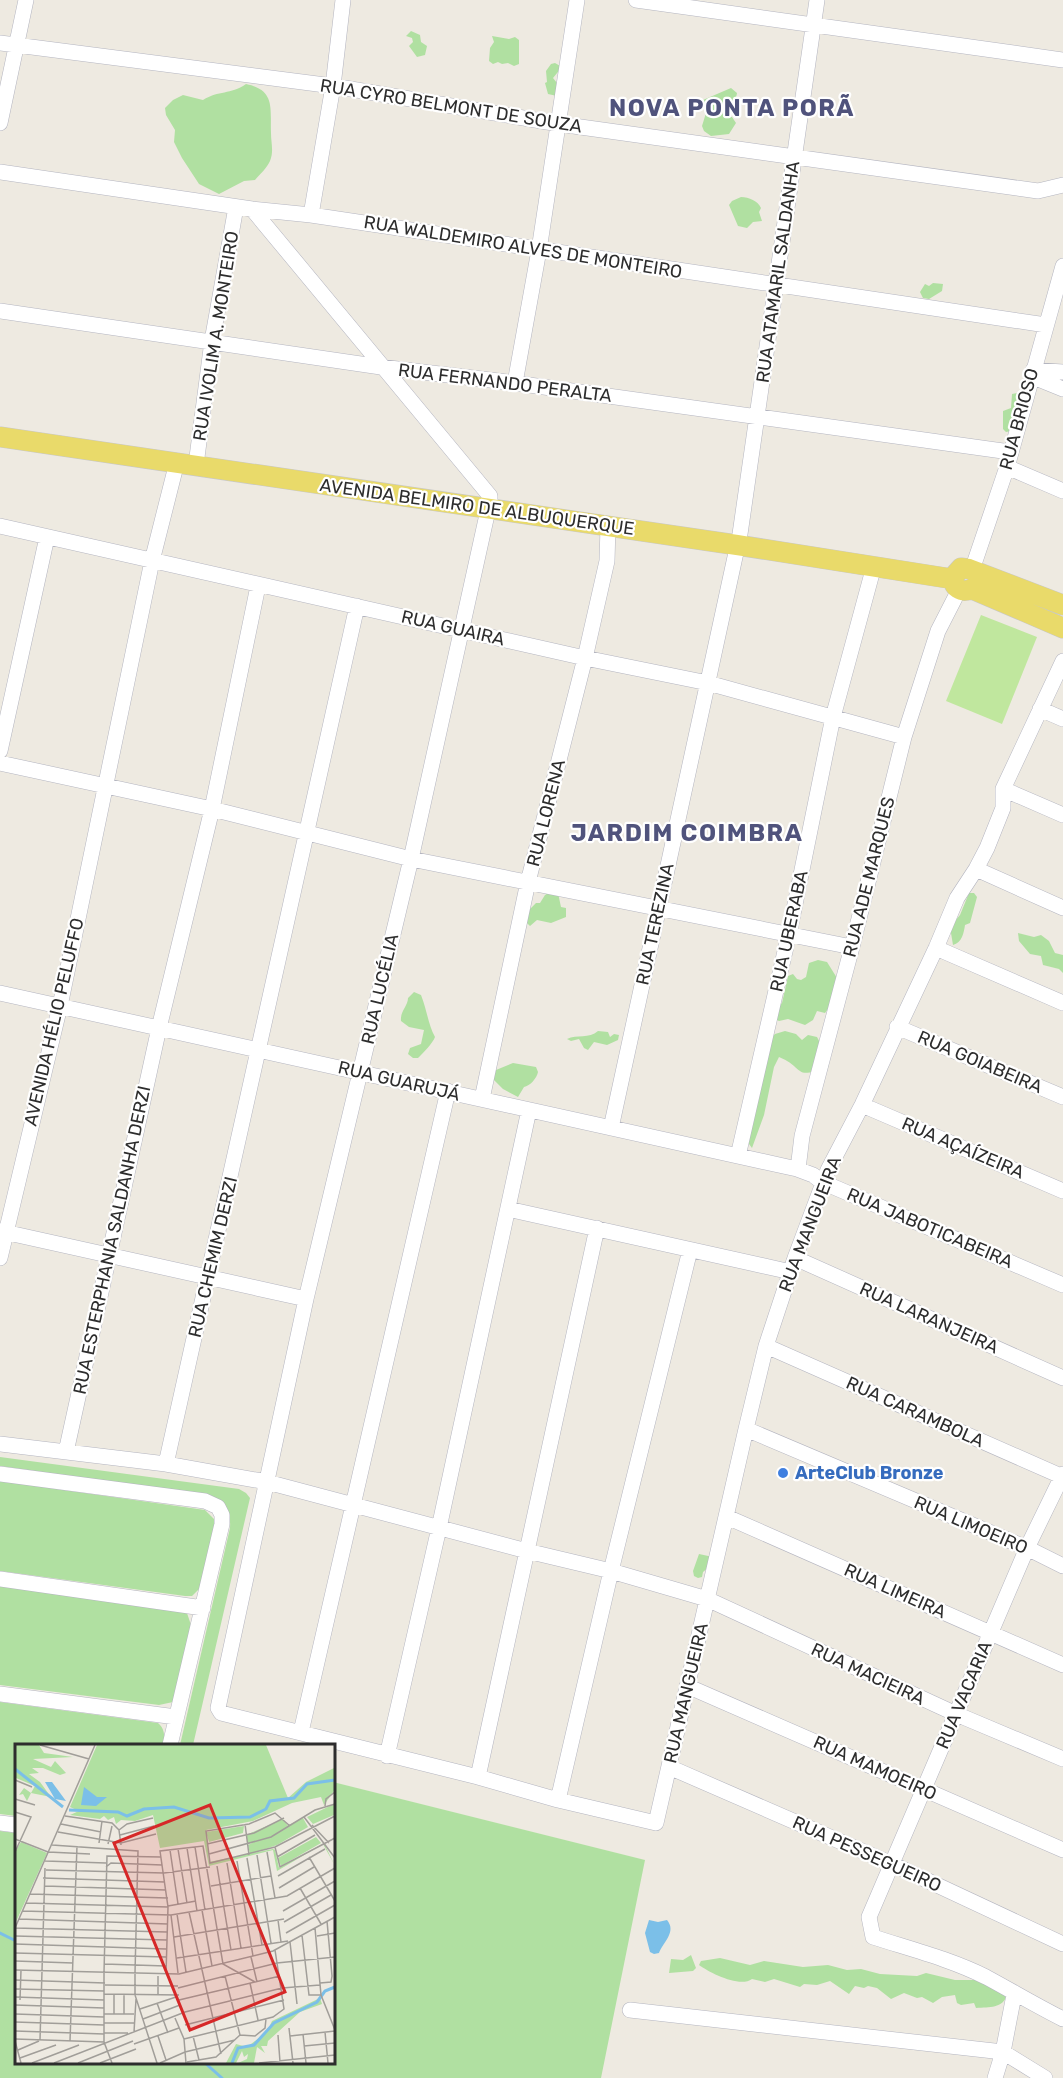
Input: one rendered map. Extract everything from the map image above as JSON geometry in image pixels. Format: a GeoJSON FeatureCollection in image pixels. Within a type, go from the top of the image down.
{"type":"FeatureCollection","features":[{"type":"Feature","properties":{"kind":"main road","name":"AVENIDA BELMIRO DE ALBUQUERQUE"},"geometry":{"type":"LineString","coordinates":[[0,437],[489,503],[608,526],[737,544],[964,582],[1063,605]]}},
{"type":"Feature","properties":{"kind":"main road","name":"AVENIDA BELMIRO DE ALBUQUERQUE"},"geometry":{"type":"LineString","coordinates":[[964,582],[1063,628]]}},
{"type":"Feature","properties":{"kind":"street"},"geometry":{"type":"LineString","coordinates":[[0,123],[26,0]]}},
{"type":"Feature","properties":{"kind":"street"},"geometry":{"type":"LineString","coordinates":[[311,215],[333,86],[344,0]]}},
{"type":"Feature","properties":{"kind":"street"},"geometry":{"type":"LineString","coordinates":[[515,383],[539,250],[577,0]]}},
{"type":"Feature","properties":{"kind":"street"},"geometry":{"type":"LineString","coordinates":[[636,0],[1063,60]]}},
{"type":"Feature","properties":{"kind":"street","name":"RUA ATAMARIL SALDANHA"},"geometry":{"type":"LineString","coordinates":[[737,544],[817,0]]}},
{"type":"Feature","properties":{"kind":"street","name":"RUA CYRO BELMONT DE SOUZA"},"geometry":{"type":"LineString","coordinates":[[0,43],[333,86],[559,124],[1038,191],[1063,185]]}},
{"type":"Feature","properties":{"kind":"street","name":"RUA WALDEMIRO ALVES DE MONTEIRO"},"geometry":{"type":"LineString","coordinates":[[0,172],[236,207],[311,215],[1046,325]]}},
{"type":"Feature","properties":{"kind":"street","name":"RUA IVOLIM A. MONTEIRO"},"geometry":{"type":"LineString","coordinates":[[152,561],[187,464],[236,207]]}},
{"type":"Feature","properties":{"kind":"street"},"geometry":{"type":"LineString","coordinates":[[252,209],[489,503]]}},
{"type":"Feature","properties":{"kind":"street","name":"RUA BRIOSO"},"geometry":{"type":"LineString","coordinates":[[964,582],[1008,459],[1062,272]]}},
{"type":"Feature","properties":{"kind":"street","name":"RUA FERNANDO PERALTA"},"geometry":{"type":"LineString","coordinates":[[0,310],[381,367],[757,416],[1008,459],[1063,491]]}},
{"type":"Feature","properties":{"kind":"street"},"geometry":{"type":"LineString","coordinates":[[1032,373],[1063,372]]}},
{"type":"Feature","properties":{"kind":"street"},"geometry":{"type":"LineString","coordinates":[[1032,373],[1063,388]]}},
{"type":"Feature","properties":{"kind":"street","name":"RUA LUCÉLIA"},"geometry":{"type":"LineString","coordinates":[[301,1732],[226,1715],[221,1713],[218,1707],[306,1299],[411,859],[489,503]]}},
{"type":"Feature","properties":{"kind":"street","name":"RUA GUAIRA"},"geometry":{"type":"LineString","coordinates":[[0,526],[258,586],[708,683],[904,737]]}},
{"type":"Feature","properties":{"kind":"street","name":"RUA LORENA"},"geometry":{"type":"LineString","coordinates":[[482,1100],[528,882],[585,658],[607,561],[608,526]]}},
{"type":"Feature","properties":{"kind":"street"},"geometry":{"type":"LineString","coordinates":[[0,751],[47,537]]}},
{"type":"Feature","properties":{"kind":"street","name":"RUA TEREZINA"},"geometry":{"type":"LineString","coordinates":[[611,1128],[737,544]]}},
{"type":"Feature","properties":{"kind":"street","name":"AVENIDA HÉLIO PELUFFO"},"geometry":{"type":"LineString","coordinates":[[0,1258],[3,1231],[60,1006],[152,561]]}},
{"type":"Feature","properties":{"kind":"street","name":"RUA UBERABA"},"geometry":{"type":"LineString","coordinates":[[738,1156],[789,934],[833,717],[874,567]]}},
{"type":"Feature","properties":{"kind":"street","name":"RUA ADE MARQUES"},"geometry":{"type":"LineString","coordinates":[[798,1169],[802,1136],[904,737],[938,631],[964,582]]}},
{"type":"Feature","properties":{"kind":"street","name":"RUA ESTERPHANIA SALDANHA DERZI"},"geometry":{"type":"LineString","coordinates":[[66,1452],[159,1028],[212,809],[258,586]]}},
{"type":"Feature","properties":{"kind":"street","name":"RUA CHEMIM DERZI"},"geometry":{"type":"LineString","coordinates":[[166,1464],[357,606]]}},
{"type":"Feature","properties":{"kind":"street","name":"RUA MANGUEIRA"},"geometry":{"type":"LineString","coordinates":[[558,1800],[656,1823],[766,1346],[822,1182],[862,1105],[957,898],[976,869],[1003,808],[1003,789],[1063,661]]}},
{"type":"Feature","properties":{"kind":"street"},"geometry":{"type":"LineString","coordinates":[[1040,709],[1063,719]]}},
{"type":"Feature","properties":{"kind":"street"},"geometry":{"type":"LineString","coordinates":[[0,763],[212,809],[411,859],[852,947]]}},
{"type":"Feature","properties":{"kind":"street"},"geometry":{"type":"LineString","coordinates":[[1003,789],[1063,815]]}},
{"type":"Feature","properties":{"kind":"street"},"geometry":{"type":"LineString","coordinates":[[976,869],[1063,908]]}},
{"type":"Feature","properties":{"kind":"street"},"geometry":{"type":"LineString","coordinates":[[936,948],[1063,1003]]}},
{"type":"Feature","properties":{"kind":"street","name":"RUA GUARUJÁ"},"geometry":{"type":"LineString","coordinates":[[0,993],[798,1169]]}},
{"type":"Feature","properties":{"kind":"street","name":"RUA GOIABEIRA"},"geometry":{"type":"LineString","coordinates":[[897,1027],[1063,1097]]}},
{"type":"Feature","properties":{"kind":"street"},"geometry":{"type":"LineString","coordinates":[[448,1091],[301,1732],[558,1800],[611,1571],[690,1250]]}},
{"type":"Feature","properties":{"kind":"street","name":"RUA AÇAÍZEIRA"},"geometry":{"type":"LineString","coordinates":[[862,1105],[1063,1191]]}},
{"type":"Feature","properties":{"kind":"street"},"geometry":{"type":"LineString","coordinates":[[387,1756],[439,1528],[529,1110]]}},
{"type":"Feature","properties":{"kind":"street","name":"RUA JABOTICABEIRA"},"geometry":{"type":"LineString","coordinates":[[798,1169],[813,1175],[822,1182],[1063,1285]]}},
{"type":"Feature","properties":{"kind":"street","name":"RUA LARANJEIRA"},"geometry":{"type":"LineString","coordinates":[[508,1209],[690,1250],[793,1265],[1063,1378]]}},
{"type":"Feature","properties":{"kind":"street"},"geometry":{"type":"LineString","coordinates":[[478,1777],[597,1228]]}},
{"type":"Feature","properties":{"kind":"street"},"geometry":{"type":"LineString","coordinates":[[3,1231],[306,1299]]}},
{"type":"Feature","properties":{"kind":"street","name":"RUA CARAMBOLA"},"geometry":{"type":"LineString","coordinates":[[766,1346],[1063,1476]]}},
{"type":"Feature","properties":{"kind":"street","name":"RUA LIMOEIRO"},"geometry":{"type":"LineString","coordinates":[[746,1429],[1027,1548],[1063,1566]]}},
{"type":"Feature","properties":{"kind":"street","name":"RUA MACIEIRA"},"geometry":{"type":"LineString","coordinates":[[0,1444],[166,1464],[267,1482],[611,1571],[707,1599],[956,1714],[1063,1759]]}},
{"type":"Feature","properties":{"kind":"street"},"geometry":{"type":"LineString","coordinates":[[0,1474],[205,1501],[218,1507],[222,1515],[222,1524],[170,1744]]}},
{"type":"Feature","properties":{"kind":"street","name":"RUA VACARIA"},"geometry":{"type":"LineString","coordinates":[[1014,1995],[985,1977],[932,1955],[873,1936],[869,1917],[1027,1548],[1063,1476]]}},
{"type":"Feature","properties":{"kind":"street","name":"RUA LIMEIRA"},"geometry":{"type":"LineString","coordinates":[[727,1517],[1063,1665]]}},
{"type":"Feature","properties":{"kind":"street"},"geometry":{"type":"LineString","coordinates":[[0,1579],[203,1608]]}},
{"type":"Feature","properties":{"kind":"street","name":"RUA MAMOEIRO"},"geometry":{"type":"LineString","coordinates":[[687,1686],[1063,1850]]}},
{"type":"Feature","properties":{"kind":"street"},"geometry":{"type":"LineString","coordinates":[[0,1694],[176,1717]]}},
{"type":"Feature","properties":{"kind":"street","name":"RUA PESSEGUEIRO"},"geometry":{"type":"LineString","coordinates":[[669,1767],[892,1864],[1063,1944]]}},
{"type":"Feature","properties":{"kind":"street"},"geometry":{"type":"LineString","coordinates":[[0,1823],[15,1825]]}},
{"type":"Feature","properties":{"kind":"street"},"geometry":{"type":"LineString","coordinates":[[995,2078],[1003,2052],[1014,1995],[1063,2019]]}},
{"type":"Feature","properties":{"kind":"street"},"geometry":{"type":"LineString","coordinates":[[630,2010],[1003,2052],[1046,2078]]}},
{"type":"Feature","properties":{"kind":"green space"},"geometry":{"type":"Polygon","coordinates":[[[411,31],[420,35],[421,42],[427,46],[425,55],[417,57],[409,46],[413,42],[412,38],[406,36],[411,31]]]}},
{"type":"Feature","properties":{"kind":"green space"},"geometry":{"type":"Polygon","coordinates":[[[492,36],[509,39],[515,37],[519,40],[519,64],[514,66],[498,62],[493,64],[489,61],[490,48],[494,42],[492,36]]]}},
{"type":"Feature","properties":{"kind":"green space"},"geometry":{"type":"Polygon","coordinates":[[[555,63],[562,67],[553,78],[557,83],[557,96],[548,94],[545,83],[547,82],[546,71],[551,64],[555,63]]]}},
{"type":"Feature","properties":{"kind":"green space"},"geometry":{"type":"Polygon","coordinates":[[[246,84],[256,87],[267,96],[271,109],[271,157],[267,166],[255,180],[244,181],[219,194],[199,184],[182,158],[174,142],[175,130],[166,115],[165,108],[173,100],[183,95],[203,100],[246,84]]]}},
{"type":"Feature","properties":{"kind":"green space"},"geometry":{"type":"Polygon","coordinates":[[[731,88],[737,93],[735,101],[728,106],[717,107],[715,111],[732,117],[736,123],[729,134],[711,136],[704,131],[702,126],[706,113],[702,105],[703,100],[731,88]]]}},
{"type":"Feature","properties":{"kind":"green space"},"geometry":{"type":"Polygon","coordinates":[[[741,197],[758,203],[761,208],[759,212],[762,221],[753,222],[747,228],[738,226],[729,205],[741,197]]]}},
{"type":"Feature","properties":{"kind":"green space"},"geometry":{"type":"Polygon","coordinates":[[[933,283],[943,284],[942,291],[929,299],[923,298],[920,292],[925,284],[929,286],[933,283]]]}},
{"type":"Feature","properties":{"kind":"green space"},"geometry":{"type":"Polygon","coordinates":[[[1017,393],[1021,396],[1016,403],[1018,407],[1011,431],[1006,432],[1003,429],[1003,411],[1011,408],[1012,394],[1017,393]]]}},
{"type":"Feature","properties":{"kind":"green space"},"geometry":{"type":"Polygon","coordinates":[[[981,615],[1037,637],[1002,724],[946,701],[981,615]]]}},
{"type":"Feature","properties":{"kind":"green space"},"geometry":{"type":"Polygon","coordinates":[[[550,892],[558,893],[561,907],[566,908],[566,917],[551,923],[537,920],[530,926],[527,923],[526,913],[550,892]]]}},
{"type":"Feature","properties":{"kind":"green space"},"geometry":{"type":"Polygon","coordinates":[[[969,893],[974,893],[977,897],[970,923],[965,925],[960,940],[953,945],[950,927],[960,915],[969,893]]]}},
{"type":"Feature","properties":{"kind":"green space"},"geometry":{"type":"Polygon","coordinates":[[[1018,933],[1034,937],[1041,935],[1049,941],[1055,953],[1063,955],[1063,973],[1059,969],[1043,965],[1041,956],[1030,954],[1019,941],[1018,933]]]}},
{"type":"Feature","properties":{"kind":"green space"},"geometry":{"type":"Polygon","coordinates":[[[818,960],[827,962],[837,978],[825,1013],[817,1011],[813,1020],[805,1025],[788,1019],[779,1021],[773,1018],[774,1010],[782,1003],[788,976],[793,974],[801,980],[806,977],[809,963],[818,960]]]}},
{"type":"Feature","properties":{"kind":"green space"},"geometry":{"type":"Polygon","coordinates":[[[414,992],[421,995],[435,1037],[418,1058],[413,1058],[408,1054],[410,1048],[421,1044],[424,1030],[409,1027],[401,1021],[408,998],[414,992]]]}},
{"type":"Feature","properties":{"kind":"green space"},"geometry":{"type":"Polygon","coordinates":[[[598,1031],[608,1032],[610,1037],[614,1034],[619,1035],[618,1040],[607,1045],[594,1042],[588,1050],[584,1048],[579,1039],[571,1041],[567,1039],[591,1035],[598,1031]]]}},
{"type":"Feature","properties":{"kind":"green space"},"geometry":{"type":"Polygon","coordinates":[[[785,1031],[796,1034],[802,1040],[808,1035],[817,1037],[827,1056],[829,1066],[804,1073],[779,1057],[774,1067],[764,1115],[752,1148],[746,1140],[767,1042],[775,1034],[785,1031]]]}},
{"type":"Feature","properties":{"kind":"green space"},"geometry":{"type":"Polygon","coordinates":[[[513,1063],[536,1067],[538,1072],[535,1079],[524,1087],[518,1097],[503,1089],[493,1079],[496,1070],[513,1063]]]}},
{"type":"Feature","properties":{"kind":"green space"},"geometry":{"type":"Polygon","coordinates":[[[0,1457],[239,1489],[250,1498],[193,1744],[180,1744],[230,1528],[230,1516],[226,1508],[220,1501],[210,1496],[0,1466],[0,1457]]]}},
{"type":"Feature","properties":{"kind":"green space"},"geometry":{"type":"Polygon","coordinates":[[[0,1481],[205,1510],[214,1519],[214,1527],[201,1587],[192,1596],[185,1596],[0,1571],[0,1481]]]}},
{"type":"Feature","properties":{"kind":"green space"},"geometry":{"type":"Polygon","coordinates":[[[699,1554],[713,1557],[710,1566],[703,1572],[702,1577],[698,1578],[694,1576],[693,1571],[699,1554]]]}},
{"type":"Feature","properties":{"kind":"green space"},"geometry":{"type":"Polygon","coordinates":[[[0,1586],[187,1613],[191,1625],[173,1702],[159,1705],[0,1685],[0,1586]]]}},
{"type":"Feature","properties":{"kind":"green space"},"geometry":{"type":"Polygon","coordinates":[[[0,1702],[158,1723],[162,1728],[163,1744],[15,1744],[15,1816],[0,1814],[0,1702]]]}},
{"type":"Feature","properties":{"kind":"green space"},"geometry":{"type":"Polygon","coordinates":[[[334,1782],[645,1860],[601,2078],[0,2078],[0,1831],[15,1833],[15,2063],[334,2063],[334,1782]]]}},
{"type":"Feature","properties":{"kind":"green space"},"geometry":{"type":"Polygon","coordinates":[[[691,1955],[696,1968],[693,1971],[669,1973],[671,1959],[683,1960],[691,1955]]]}},
{"type":"Feature","properties":{"kind":"green space"},"geometry":{"type":"Polygon","coordinates":[[[720,1958],[750,1965],[764,1961],[803,1967],[828,1965],[880,1974],[917,1976],[926,1973],[955,1980],[979,1980],[1008,1994],[999,2005],[976,2008],[974,2003],[961,2005],[957,2003],[955,1995],[942,1997],[933,2003],[922,1997],[917,1998],[904,1993],[891,1999],[877,1988],[868,1986],[864,1988],[855,1986],[849,1994],[830,1981],[817,1985],[804,1984],[800,1987],[774,1979],[765,1982],[752,1979],[733,1981],[699,1965],[701,1961],[720,1958]]]}},
{"type":"Feature","properties":{"kind":"water"},"geometry":{"type":"Polygon","coordinates":[[[649,1920],[658,1922],[667,1920],[670,1924],[670,1933],[659,1953],[650,1952],[645,1933],[649,1920]]]}},
{"type":"Feature","properties":{"kind":"waterway"},"geometry":{"type":"LineString","coordinates":[[0,1933],[15,1940]]}},
{"type":"Feature","properties":{"kind":"waterway"},"geometry":{"type":"LineString","coordinates":[[205,2063],[222,2078]]}},
{"type":"Feature","properties":{"kind":"place","name":"ArteClub Bronze"},"geometry":{"type":"Point","coordinates":[783,1473]}},
{"type":"Feature","properties":{"kind":"district","name":"NOVA PONTA PORÃ"},"geometry":{"type":"Point","coordinates":[732,108]}},
{"type":"Feature","properties":{"kind":"district","name":"JARDIM COIMBRA"},"geometry":{"type":"Point","coordinates":[687,833]}}]}
